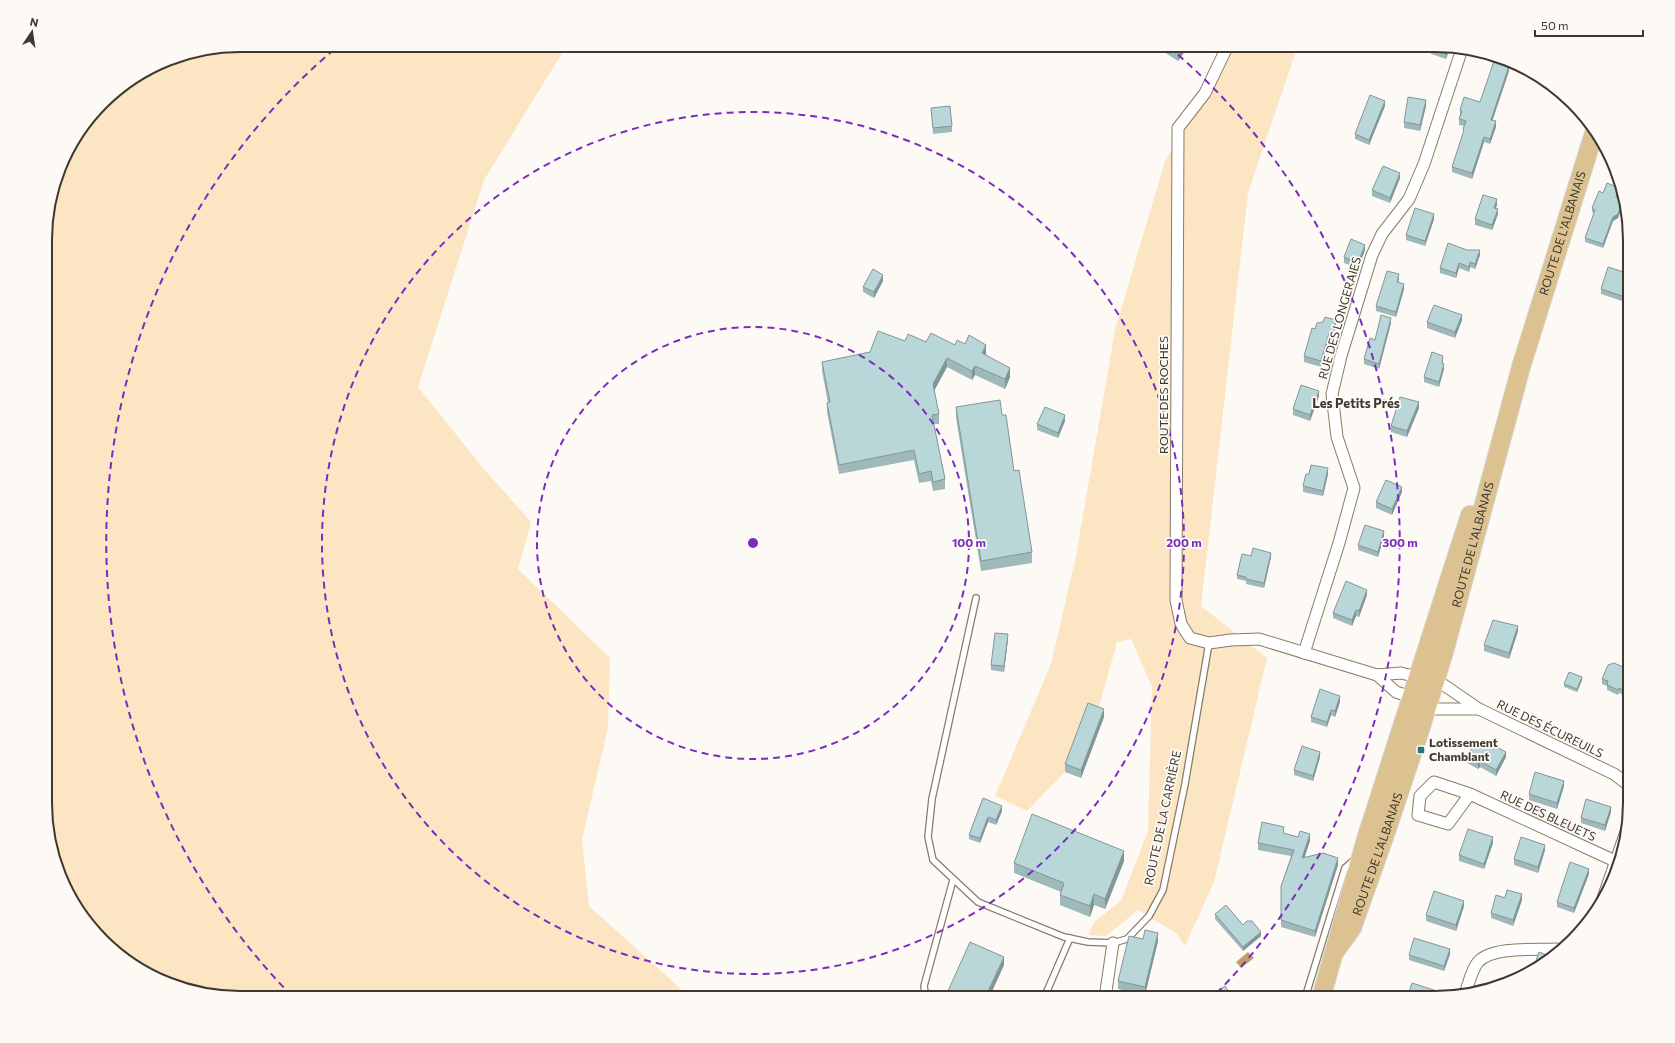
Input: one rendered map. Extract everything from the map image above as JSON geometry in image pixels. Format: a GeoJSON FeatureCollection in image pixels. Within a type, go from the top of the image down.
{"type":"FeatureCollection","features":[{"type":"Feature","properties":{"kind":"main road","name":"ROUTE DE L'ALBANAIS"},"geometry":{"type":"LineString","coordinates":[[1323,991],[1362,853],[1423,687],[1504,435],[1520,367],[1593,138]]}},
{"type":"Feature","properties":{"kind":"main road"},"geometry":{"type":"LineString","coordinates":[[1423,687],[1442,601],[1494,440],[1520,367]]}},
{"type":"Feature","properties":{"kind":"main road","name":"ROUTE DE L'ALBANAIS"},"geometry":{"type":"LineString","coordinates":[[1334,953],[1352,928],[1403,782],[1426,709],[1423,687]]}},
{"type":"Feature","properties":{"kind":"street","name":"ROUTE DES ROCHES"},"geometry":{"type":"LineString","coordinates":[[1209,643],[1190,638],[1181,624],[1176,600],[1178,128],[1205,93],[1225,52]]}},
{"type":"Feature","properties":{"kind":"street","name":"RUE DES LONGERAIES"},"geometry":{"type":"LineString","coordinates":[[1304,652],[1339,543],[1354,488],[1337,436],[1332,394],[1341,356],[1372,255],[1382,234],[1409,199],[1424,164],[1460,54]]}},
{"type":"Feature","properties":{"kind":"street"},"geometry":{"type":"LineString","coordinates":[[1209,643],[1231,640],[1259,639],[1377,675],[1401,673],[1423,687]]}},
{"type":"Feature","properties":{"kind":"street"},"geometry":{"type":"LineString","coordinates":[[1377,675],[1396,692],[1423,687]]}},
{"type":"Feature","properties":{"kind":"street"},"geometry":{"type":"LineString","coordinates":[[1403,782],[1404,758],[1423,687]]}},
{"type":"Feature","properties":{"kind":"street","name":"RUE DES ÉCUREUILS"},"geometry":{"type":"LineString","coordinates":[[1423,687],[1479,709],[1614,774],[1623,781]]}},
{"type":"Feature","properties":{"kind":"street","name":"RUE DES ÉCUREUILS"},"geometry":{"type":"LineString","coordinates":[[1426,709],[1479,709]]}},
{"type":"Feature","properties":{"kind":"street","name":"RUE DES BLEUETS"},"geometry":{"type":"LineString","coordinates":[[1470,794],[1448,824],[1418,815],[1420,796],[1434,782],[1470,794],[1614,861]]}},
{"type":"Feature","properties":{"kind":"street"},"geometry":{"type":"LineString","coordinates":[[1106,991],[1113,943]]}},
{"type":"Feature","properties":{"kind":"street"},"geometry":{"type":"LineString","coordinates":[[1467,988],[1477,963],[1486,955],[1498,952],[1553,949]]}},
{"type":"Feature","properties":{"kind":"lane","name":"ROUTE DE LA CARRIÈRE"},"geometry":{"type":"LineString","coordinates":[[976,598],[932,799],[928,837],[933,860],[978,902],[1070,938],[1088,942],[1113,943],[1127,939],[1149,916],[1163,890],[1185,784],[1209,643]]}},
{"type":"Feature","properties":{"kind":"lane"},"geometry":{"type":"LineString","coordinates":[[1307,991],[1345,868],[1362,853]]}},
{"type":"Feature","properties":{"kind":"lane"},"geometry":{"type":"LineString","coordinates":[[925,991],[924,986],[954,880]]}},
{"type":"Feature","properties":{"kind":"lane"},"geometry":{"type":"LineString","coordinates":[[1047,991],[1070,938]]}},
{"type":"Feature","properties":{"kind":"shaded area"},"geometry":{"type":"Polygon","coordinates":[[[228,52],[563,52],[484,180],[418,387],[483,468],[531,522],[518,569],[610,658],[608,727],[582,840],[589,906],[683,991],[228,991],[191,985],[157,972],[125,952],[107,936],[91,918],[71,886],[58,852],[52,815],[52,228],[58,191],[62,179],[71,157],[84,135],[107,107],[125,91],[157,71],[191,58],[228,52]]]}},
{"type":"Feature","properties":{"kind":"shaded area"},"geometry":{"type":"Polygon","coordinates":[[[1230,52],[1296,52],[1248,193],[1201,606],[1267,658],[1214,882],[1185,946],[1176,933],[1138,910],[1106,936],[1088,935],[1095,921],[1121,901],[1148,831],[1152,687],[1131,639],[1117,642],[1097,714],[1088,711],[1065,772],[1027,811],[995,796],[1051,664],[1076,556],[1115,330],[1165,161],[1230,52]]]}},
{"type":"Feature","properties":{"kind":"shaded area"},"geometry":{"type":"Polygon","coordinates":[[[1248,952],[1254,958],[1241,968],[1236,962],[1248,952]]]}},
{"type":"Feature","properties":{"kind":"building"},"geometry":{"type":"Polygon","coordinates":[[[1494,61],[1509,67],[1491,120],[1496,121],[1490,139],[1484,137],[1472,173],[1452,167],[1466,121],[1459,119],[1464,97],[1480,102],[1494,61]]]}},
{"type":"Feature","properties":{"kind":"building"},"geometry":{"type":"Polygon","coordinates":[[[1370,95],[1385,101],[1369,140],[1355,134],[1370,95]]]}},
{"type":"Feature","properties":{"kind":"building"},"geometry":{"type":"Polygon","coordinates":[[[1408,97],[1426,100],[1420,125],[1404,122],[1408,97]]]}},
{"type":"Feature","properties":{"kind":"building"},"geometry":{"type":"Polygon","coordinates":[[[950,106],[952,126],[933,128],[931,108],[950,106]]]}},
{"type":"Feature","properties":{"kind":"building"},"geometry":{"type":"Polygon","coordinates":[[[1383,166],[1400,173],[1390,198],[1372,190],[1383,166]]]}},
{"type":"Feature","properties":{"kind":"building"},"geometry":{"type":"Polygon","coordinates":[[[1607,183],[1615,186],[1617,192],[1616,197],[1618,198],[1620,209],[1618,214],[1613,217],[1603,244],[1585,238],[1595,210],[1592,208],[1599,191],[1603,193],[1607,183]]]}},
{"type":"Feature","properties":{"kind":"building"},"geometry":{"type":"Polygon","coordinates":[[[1483,195],[1497,199],[1494,208],[1498,209],[1492,225],[1475,219],[1483,195]]]}},
{"type":"Feature","properties":{"kind":"building"},"geometry":{"type":"Polygon","coordinates":[[[1415,208],[1434,214],[1425,241],[1406,235],[1415,208]]]}},
{"type":"Feature","properties":{"kind":"building"},"geometry":{"type":"Polygon","coordinates":[[[1351,239],[1365,245],[1358,263],[1344,257],[1351,239]]]}},
{"type":"Feature","properties":{"kind":"building"},"geometry":{"type":"Polygon","coordinates":[[[1448,243],[1467,250],[1480,250],[1475,264],[1470,262],[1469,267],[1459,263],[1456,273],[1440,268],[1448,243]]]}},
{"type":"Feature","properties":{"kind":"building"},"geometry":{"type":"Polygon","coordinates":[[[1608,267],[1623,272],[1623,296],[1601,289],[1608,267]]]}},
{"type":"Feature","properties":{"kind":"building"},"geometry":{"type":"Polygon","coordinates":[[[873,269],[883,275],[874,292],[863,287],[873,269]]]}},
{"type":"Feature","properties":{"kind":"building"},"geometry":{"type":"Polygon","coordinates":[[[1387,271],[1399,274],[1397,282],[1404,284],[1396,312],[1376,306],[1387,271]]]}},
{"type":"Feature","properties":{"kind":"building"},"geometry":{"type":"Polygon","coordinates":[[[1434,305],[1462,315],[1455,332],[1427,322],[1434,305]]]}},
{"type":"Feature","properties":{"kind":"building"},"geometry":{"type":"Polygon","coordinates":[[[1381,315],[1391,318],[1379,364],[1364,359],[1370,338],[1375,340],[1381,315]]]}},
{"type":"Feature","properties":{"kind":"building"},"geometry":{"type":"Polygon","coordinates":[[[1325,317],[1336,320],[1332,334],[1329,333],[1321,361],[1304,356],[1312,328],[1315,329],[1317,323],[1323,322],[1325,317]]]}},
{"type":"Feature","properties":{"kind":"building"},"geometry":{"type":"Polygon","coordinates":[[[878,331],[905,341],[908,334],[926,342],[931,333],[955,345],[957,340],[965,344],[969,335],[986,345],[982,353],[1010,368],[1005,379],[975,366],[972,371],[947,358],[933,384],[939,414],[932,415],[945,479],[933,482],[931,471],[919,474],[914,450],[839,465],[827,403],[830,402],[822,362],[870,352],[878,331]]]}},
{"type":"Feature","properties":{"kind":"building"},"geometry":{"type":"Polygon","coordinates":[[[1432,352],[1443,356],[1442,363],[1444,364],[1439,382],[1424,377],[1432,352]]]}},
{"type":"Feature","properties":{"kind":"building"},"geometry":{"type":"Polygon","coordinates":[[[1301,385],[1319,391],[1310,415],[1293,409],[1301,385]]]}},
{"type":"Feature","properties":{"kind":"building"},"geometry":{"type":"Polygon","coordinates":[[[1400,397],[1419,402],[1407,431],[1391,426],[1400,397]]]}},
{"type":"Feature","properties":{"kind":"building"},"geometry":{"type":"Polygon","coordinates":[[[1000,400],[1002,415],[1006,415],[1014,471],[1019,470],[1032,552],[981,561],[956,407],[1000,400]]]}},
{"type":"Feature","properties":{"kind":"building"},"geometry":{"type":"Polygon","coordinates":[[[1045,407],[1065,415],[1058,433],[1037,424],[1045,407]]]}},
{"type":"Feature","properties":{"kind":"building"},"geometry":{"type":"Polygon","coordinates":[[[1311,465],[1328,468],[1323,491],[1303,486],[1306,474],[1309,474],[1311,465]]]}},
{"type":"Feature","properties":{"kind":"building"},"geometry":{"type":"Polygon","coordinates":[[[1386,480],[1402,487],[1392,509],[1376,502],[1386,480]]]}},
{"type":"Feature","properties":{"kind":"building"},"geometry":{"type":"Polygon","coordinates":[[[1365,525],[1384,531],[1378,552],[1358,545],[1365,525]]]}},
{"type":"Feature","properties":{"kind":"building"},"geometry":{"type":"Polygon","coordinates":[[[1253,548],[1271,553],[1264,583],[1246,579],[1246,577],[1237,575],[1242,554],[1251,556],[1253,548]]]}},
{"type":"Feature","properties":{"kind":"building"},"geometry":{"type":"Polygon","coordinates":[[[1346,581],[1367,590],[1359,611],[1356,610],[1352,620],[1333,613],[1346,581]]]}},
{"type":"Feature","properties":{"kind":"building"},"geometry":{"type":"Polygon","coordinates":[[[1493,620],[1518,626],[1509,653],[1484,645],[1493,620]]]}},
{"type":"Feature","properties":{"kind":"building"},"geometry":{"type":"Polygon","coordinates":[[[995,633],[1008,634],[1004,666],[991,665],[995,633]]]}},
{"type":"Feature","properties":{"kind":"building"},"geometry":{"type":"Polygon","coordinates":[[[1614,663],[1623,667],[1623,690],[1619,688],[1618,690],[1607,685],[1608,681],[1602,679],[1608,665],[1614,663]]]}},
{"type":"Feature","properties":{"kind":"building"},"geometry":{"type":"Polygon","coordinates":[[[1569,672],[1582,677],[1577,689],[1564,684],[1569,672]]]}},
{"type":"Feature","properties":{"kind":"building"},"geometry":{"type":"Polygon","coordinates":[[[1320,689],[1340,696],[1335,711],[1331,710],[1327,722],[1311,717],[1320,689]]]}},
{"type":"Feature","properties":{"kind":"building"},"geometry":{"type":"Polygon","coordinates":[[[1088,703],[1104,709],[1081,770],[1065,764],[1088,703]]]}},
{"type":"Feature","properties":{"kind":"building"},"geometry":{"type":"Polygon","coordinates":[[[1484,740],[1506,752],[1496,770],[1480,761],[1478,763],[1467,758],[1473,745],[1479,747],[1484,740]]]}},
{"type":"Feature","properties":{"kind":"building"},"geometry":{"type":"Polygon","coordinates":[[[1302,746],[1320,752],[1313,776],[1294,770],[1302,746]]]}},
{"type":"Feature","properties":{"kind":"building"},"geometry":{"type":"Polygon","coordinates":[[[1535,772],[1564,781],[1557,803],[1529,794],[1535,772]]]}},
{"type":"Feature","properties":{"kind":"building"},"geometry":{"type":"Polygon","coordinates":[[[983,798],[1002,806],[996,820],[988,817],[980,838],[969,835],[983,798]]]}},
{"type":"Feature","properties":{"kind":"building"},"geometry":{"type":"Polygon","coordinates":[[[1586,799],[1611,807],[1605,825],[1581,818],[1586,799]]]}},
{"type":"Feature","properties":{"kind":"building"},"geometry":{"type":"Polygon","coordinates":[[[1032,814],[1124,851],[1105,899],[1094,894],[1090,906],[1060,895],[1064,883],[1014,863],[1032,814]]]}},
{"type":"Feature","properties":{"kind":"building"},"geometry":{"type":"Polygon","coordinates":[[[1262,822],[1284,827],[1283,833],[1298,837],[1300,831],[1310,834],[1302,858],[1323,853],[1338,858],[1315,931],[1281,920],[1281,886],[1294,850],[1258,843],[1262,822]]]}},
{"type":"Feature","properties":{"kind":"building"},"geometry":{"type":"Polygon","coordinates":[[[1468,829],[1493,837],[1484,864],[1459,855],[1468,829]]]}},
{"type":"Feature","properties":{"kind":"building"},"geometry":{"type":"Polygon","coordinates":[[[1521,837],[1545,845],[1538,867],[1514,859],[1521,837]]]}},
{"type":"Feature","properties":{"kind":"building"},"geometry":{"type":"Polygon","coordinates":[[[1570,862],[1589,869],[1574,908],[1557,902],[1570,862]]]}},
{"type":"Feature","properties":{"kind":"building"},"geometry":{"type":"Polygon","coordinates":[[[1507,890],[1522,894],[1513,920],[1491,913],[1496,895],[1505,898],[1507,890]]]}},
{"type":"Feature","properties":{"kind":"building"},"geometry":{"type":"Polygon","coordinates":[[[1434,891],[1464,901],[1456,925],[1426,915],[1434,891]]]}},
{"type":"Feature","properties":{"kind":"building"},"geometry":{"type":"Polygon","coordinates":[[[1226,905],[1243,925],[1247,921],[1252,921],[1261,932],[1243,947],[1215,914],[1226,905]]]}},
{"type":"Feature","properties":{"kind":"building"},"geometry":{"type":"Polygon","coordinates":[[[1145,930],[1158,933],[1145,987],[1118,981],[1129,936],[1143,939],[1145,930]]]}},
{"type":"Feature","properties":{"kind":"building"},"geometry":{"type":"Polygon","coordinates":[[[1414,938],[1450,949],[1444,966],[1409,955],[1414,938]]]}},
{"type":"Feature","properties":{"kind":"building"},"geometry":{"type":"Polygon","coordinates":[[[970,942],[1004,957],[988,991],[948,991],[970,942]]]}},
{"type":"Feature","properties":{"kind":"building"},"geometry":{"type":"Polygon","coordinates":[[[1539,952],[1546,955],[1540,959],[1536,962],[1539,952]]]}},
{"type":"Feature","properties":{"kind":"building"},"geometry":{"type":"Polygon","coordinates":[[[1412,983],[1437,991],[1435,991],[1409,991],[1412,983]]]}},
{"type":"Feature","properties":{"kind":"building"},"geometry":{"type":"Polygon","coordinates":[[[1225,986],[1228,991],[1218,991],[1225,986]]]}},
{"type":"Feature","properties":{"kind":"place","name":"Lotissement Chamblant"},"geometry":{"type":"Point","coordinates":[1421,750]}},
{"type":"Feature","properties":{"kind":"district","name":"Les Petits Prés"},"geometry":{"type":"Point","coordinates":[1356,403]}}]}
